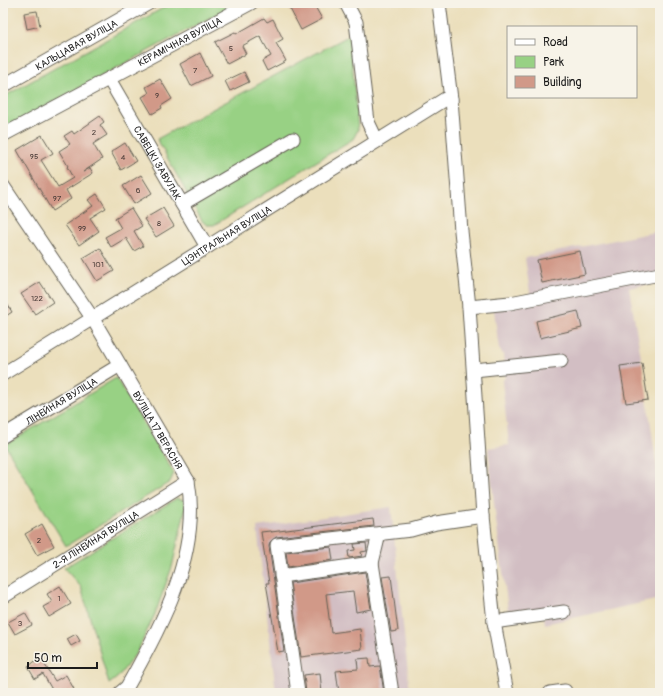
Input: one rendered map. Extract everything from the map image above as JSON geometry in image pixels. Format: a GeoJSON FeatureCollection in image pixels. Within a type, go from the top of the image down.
{"type":"FeatureCollection","features":[{"type":"Feature","properties":{"kind":"street","name":"КЕРАМІЧНАЯ ВУЛІЦА"},"geometry":{"type":"LineString","coordinates":[[3,134],[251,3]]}},
{"type":"Feature","properties":{"kind":"street"},"geometry":{"type":"LineString","coordinates":[[346,3],[356,22],[368,122],[377,141]]}},
{"type":"Feature","properties":{"kind":"street"},"geometry":{"type":"LineString","coordinates":[[439,3],[451,98],[461,231],[469,307],[483,516],[494,622],[507,693]]}},
{"type":"Feature","properties":{"kind":"street","name":"КАЛЬЦАВАЯ ВУЛІЦА"},"geometry":{"type":"LineString","coordinates":[[3,86],[147,4]]}},
{"type":"Feature","properties":{"kind":"street","name":"САВЕЦКІ ЗАВУЛАК"},"geometry":{"type":"LineString","coordinates":[[108,78],[207,247]]}},
{"type":"Feature","properties":{"kind":"street","name":"ЦЭНТРАЛЬНАЯ ВУЛІЦА"},"geometry":{"type":"LineString","coordinates":[[3,374],[377,141],[441,102],[451,98]]}},
{"type":"Feature","properties":{"kind":"street"},"geometry":{"type":"LineString","coordinates":[[182,204],[293,139]]}},
{"type":"Feature","properties":{"kind":"street","name":"ВУЛІЦА 17 ВЕРАСНЯ"},"geometry":{"type":"LineString","coordinates":[[3,186],[92,319],[188,481],[191,497],[190,534],[177,586],[154,638],[127,687],[120,693]]}},
{"type":"Feature","properties":{"kind":"street"},"geometry":{"type":"LineString","coordinates":[[469,307],[510,303],[660,274]]}},
{"type":"Feature","properties":{"kind":"street"},"geometry":{"type":"LineString","coordinates":[[474,370],[561,361]]}},
{"type":"Feature","properties":{"kind":"street","name":"ЛІНЕЙНАЯ ВУЛІЦА"},"geometry":{"type":"LineString","coordinates":[[3,436],[120,365]]}},
{"type":"Feature","properties":{"kind":"street","name":"2-Я ЛІНЕЙНАЯ ВУЛІЦА"},"geometry":{"type":"LineString","coordinates":[[3,597],[188,481]]}},
{"type":"Feature","properties":{"kind":"street"},"geometry":{"type":"LineString","coordinates":[[298,693],[277,545],[411,530],[436,523],[483,516]]}},
{"type":"Feature","properties":{"kind":"street"},"geometry":{"type":"LineString","coordinates":[[379,534],[372,563],[392,693]]}},
{"type":"Feature","properties":{"kind":"street"},"geometry":{"type":"LineString","coordinates":[[282,576],[372,563]]}},
{"type":"Feature","properties":{"kind":"street"},"geometry":{"type":"LineString","coordinates":[[494,622],[564,612]]}},
{"type":"Feature","properties":{"kind":"street"},"geometry":{"type":"LineString","coordinates":[[550,693],[565,691]]}},
{"type":"Feature","properties":{"kind":"shaded area"},"geometry":{"type":"Polygon","coordinates":[[[660,231],[660,282],[629,288],[642,363],[660,490],[660,599],[545,624],[543,609],[508,610],[488,448],[509,445],[502,381],[505,378],[503,354],[499,349],[494,310],[530,293],[525,258],[660,231]]]}},
{"type":"Feature","properties":{"kind":"shaded area"},"geometry":{"type":"Polygon","coordinates":[[[391,507],[410,693],[276,693],[257,527],[391,507]]]}},
{"type":"Feature","properties":{"kind":"green space"},"geometry":{"type":"Polygon","coordinates":[[[172,3],[237,3],[3,129],[3,97],[172,3]]]}},
{"type":"Feature","properties":{"kind":"green space"},"geometry":{"type":"Polygon","coordinates":[[[350,35],[358,130],[353,139],[214,225],[207,225],[202,221],[157,139],[350,35]]]}},
{"type":"Feature","properties":{"kind":"green space"},"geometry":{"type":"Polygon","coordinates":[[[116,378],[174,473],[170,482],[66,546],[5,445],[116,378]]]}},
{"type":"Feature","properties":{"kind":"green space"},"geometry":{"type":"Polygon","coordinates":[[[177,498],[184,500],[186,506],[172,567],[155,614],[137,652],[118,677],[109,684],[81,587],[64,568],[177,498]]]}},
{"type":"Feature","properties":{"kind":"building"},"geometry":{"type":"Polygon","coordinates":[[[292,3],[313,3],[322,19],[301,30],[288,5],[292,3]]]}},
{"type":"Feature","properties":{"kind":"building"},"geometry":{"type":"Polygon","coordinates":[[[37,11],[40,26],[27,29],[24,13],[37,11]]]}},
{"type":"Feature","properties":{"kind":"building"},"geometry":{"type":"Polygon","coordinates":[[[264,18],[267,22],[273,19],[283,39],[276,43],[286,61],[267,71],[262,61],[271,56],[260,36],[242,46],[246,54],[227,64],[215,42],[235,32],[236,34],[264,18]]]}},
{"type":"Feature","properties":{"kind":"building"},"geometry":{"type":"Polygon","coordinates":[[[200,53],[211,76],[191,86],[180,64],[200,53]]]}},
{"type":"Feature","properties":{"kind":"building"},"geometry":{"type":"Polygon","coordinates":[[[244,72],[249,82],[230,91],[225,81],[244,72]]]}},
{"type":"Feature","properties":{"kind":"building"},"geometry":{"type":"Polygon","coordinates":[[[160,79],[172,99],[152,114],[142,97],[149,93],[146,87],[160,79]]]}},
{"type":"Feature","properties":{"kind":"building"},"geometry":{"type":"Polygon","coordinates":[[[100,116],[104,122],[100,125],[107,135],[93,144],[102,159],[83,172],[90,168],[93,173],[66,190],[71,199],[52,211],[17,150],[42,135],[53,153],[41,160],[58,187],[73,178],[59,151],[70,144],[64,136],[72,131],[74,134],[100,116]]]}},
{"type":"Feature","properties":{"kind":"building"},"geometry":{"type":"Polygon","coordinates":[[[125,143],[136,161],[121,170],[111,152],[125,143]]]}},
{"type":"Feature","properties":{"kind":"building"},"geometry":{"type":"Polygon","coordinates":[[[141,175],[152,193],[134,204],[123,186],[141,175]]]}},
{"type":"Feature","properties":{"kind":"building"},"geometry":{"type":"Polygon","coordinates":[[[97,194],[106,208],[90,218],[99,231],[79,245],[65,225],[93,206],[88,200],[97,194]]]}},
{"type":"Feature","properties":{"kind":"building"},"geometry":{"type":"Polygon","coordinates":[[[131,208],[142,226],[134,231],[143,246],[134,251],[126,238],[111,247],[105,237],[121,228],[115,218],[131,208]]]}},
{"type":"Feature","properties":{"kind":"building"},"geometry":{"type":"Polygon","coordinates":[[[163,208],[174,226],[156,237],[144,219],[163,208]]]}},
{"type":"Feature","properties":{"kind":"building"},"geometry":{"type":"Polygon","coordinates":[[[100,248],[114,271],[97,281],[83,258],[100,248]]]}},
{"type":"Feature","properties":{"kind":"building"},"geometry":{"type":"Polygon","coordinates":[[[580,251],[585,274],[542,283],[537,260],[580,251]]]}},
{"type":"Feature","properties":{"kind":"building"},"geometry":{"type":"Polygon","coordinates":[[[40,282],[53,302],[35,314],[21,294],[40,282]]]}},
{"type":"Feature","properties":{"kind":"building"},"geometry":{"type":"Polygon","coordinates":[[[3,297],[12,312],[3,318],[3,297]]]}},
{"type":"Feature","properties":{"kind":"building"},"geometry":{"type":"Polygon","coordinates":[[[578,311],[582,328],[540,338],[536,321],[578,311]]]}},
{"type":"Feature","properties":{"kind":"building"},"geometry":{"type":"Polygon","coordinates":[[[642,363],[648,400],[626,403],[620,366],[642,363]]]}},
{"type":"Feature","properties":{"kind":"building"},"geometry":{"type":"Polygon","coordinates":[[[373,519],[374,526],[276,537],[270,542],[269,546],[284,651],[278,652],[266,583],[269,583],[261,532],[373,519]]]}},
{"type":"Feature","properties":{"kind":"building"},"geometry":{"type":"Polygon","coordinates":[[[42,524],[54,546],[37,555],[25,534],[42,524]]]}},
{"type":"Feature","properties":{"kind":"building"},"geometry":{"type":"Polygon","coordinates":[[[366,543],[367,551],[361,552],[362,556],[349,558],[348,551],[355,550],[354,544],[366,543]]]}},
{"type":"Feature","properties":{"kind":"building"},"geometry":{"type":"Polygon","coordinates":[[[331,547],[333,560],[288,567],[286,552],[331,547]]]}},
{"type":"Feature","properties":{"kind":"building"},"geometry":{"type":"Polygon","coordinates":[[[365,572],[371,609],[356,612],[353,591],[326,594],[331,633],[360,629],[362,649],[301,657],[290,583],[365,572]]]}},
{"type":"Feature","properties":{"kind":"building"},"geometry":{"type":"Polygon","coordinates":[[[391,576],[398,631],[391,632],[382,577],[391,576]]]}},
{"type":"Feature","properties":{"kind":"building"},"geometry":{"type":"Polygon","coordinates":[[[60,586],[71,604],[49,617],[43,607],[52,602],[47,594],[60,586]]]}},
{"type":"Feature","properties":{"kind":"building"},"geometry":{"type":"Polygon","coordinates":[[[25,613],[32,625],[15,634],[8,622],[25,613]]]}},
{"type":"Feature","properties":{"kind":"building"},"geometry":{"type":"Polygon","coordinates":[[[76,634],[80,641],[71,646],[67,639],[76,634]]]}},
{"type":"Feature","properties":{"kind":"building"},"geometry":{"type":"Polygon","coordinates":[[[40,657],[55,681],[66,675],[74,689],[67,693],[54,693],[43,674],[35,679],[28,667],[40,657]]]}},
{"type":"Feature","properties":{"kind":"building"},"geometry":{"type":"Polygon","coordinates":[[[369,658],[370,667],[380,666],[384,693],[339,693],[336,671],[358,669],[357,659],[369,658]]]}},
{"type":"Feature","properties":{"kind":"building"},"geometry":{"type":"Polygon","coordinates":[[[320,673],[322,693],[306,693],[304,675],[320,673]]]}}]}
